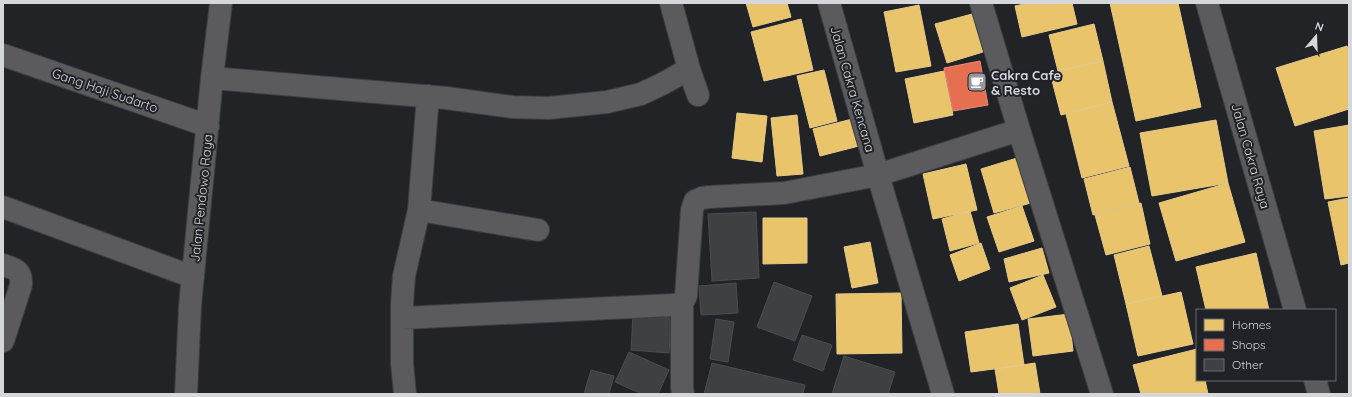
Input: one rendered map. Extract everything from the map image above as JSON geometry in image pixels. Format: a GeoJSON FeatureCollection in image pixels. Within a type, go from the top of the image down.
{"type":"FeatureCollection","features":[{"type":"Feature","properties":{"kind":"street","name":"Jalan Pendowo Raya"},"geometry":{"type":"LineString","coordinates":[[186,394],[190,306],[212,78],[221,3]]}},
{"type":"Feature","properties":{"kind":"street"},"geometry":{"type":"LineString","coordinates":[[671,3],[689,69],[698,95]]}},
{"type":"Feature","properties":{"kind":"street","name":"Jalan Cakra Kencana"},"geometry":{"type":"LineString","coordinates":[[829,3],[943,394]]}},
{"type":"Feature","properties":{"kind":"street"},"geometry":{"type":"LineString","coordinates":[[981,3],[1019,130],[1102,394]]}},
{"type":"Feature","properties":{"kind":"street","name":"Jalan Cakra Raya"},"geometry":{"type":"LineString","coordinates":[[1207,3],[1295,309]]}},
{"type":"Feature","properties":{"kind":"street","name":"Gang Haji Sudarto"},"geometry":{"type":"LineString","coordinates":[[3,55],[208,126]]}},
{"type":"Feature","properties":{"kind":"street"},"geometry":{"type":"LineString","coordinates":[[212,78],[428,96],[512,107],[549,108],[607,102],[641,94],[689,69]]}},
{"type":"Feature","properties":{"kind":"street"},"geometry":{"type":"LineString","coordinates":[[404,394],[402,363],[402,304],[404,276],[419,210],[428,96]]}},
{"type":"Feature","properties":{"kind":"street"},"geometry":{"type":"LineString","coordinates":[[683,394],[682,303],[686,296],[692,210],[695,201],[709,197],[784,194],[878,175],[1019,130]]}},
{"type":"Feature","properties":{"kind":"street"},"geometry":{"type":"LineString","coordinates":[[3,207],[193,277]]}},
{"type":"Feature","properties":{"kind":"street"},"geometry":{"type":"LineString","coordinates":[[419,210],[538,230]]}},
{"type":"Feature","properties":{"kind":"street"},"geometry":{"type":"LineString","coordinates":[[3,264],[17,270],[21,277],[21,285],[3,341]]}},
{"type":"Feature","properties":{"kind":"street"},"geometry":{"type":"LineString","coordinates":[[403,318],[673,305],[682,303]]}},
{"type":"Feature","properties":{"kind":"street"},"geometry":{"type":"LineString","coordinates":[[1315,381],[1319,394]]}},
{"type":"Feature","properties":{"kind":"building: Homes"},"geometry":{"type":"Polygon","coordinates":[[[746,3],[787,3],[791,17],[753,27],[746,3]]]}},
{"type":"Feature","properties":{"kind":"building: Homes"},"geometry":{"type":"Polygon","coordinates":[[[1029,3],[1072,3],[1077,24],[1022,37],[1015,6],[1029,3]]]}},
{"type":"Feature","properties":{"kind":"building: Homes"},"geometry":{"type":"Polygon","coordinates":[[[1110,3],[1178,3],[1201,107],[1136,121],[1110,3]]]}},
{"type":"Feature","properties":{"kind":"building: Homes"},"geometry":{"type":"Polygon","coordinates":[[[919,5],[931,66],[896,72],[884,12],[919,5]]]}},
{"type":"Feature","properties":{"kind":"building: Homes"},"geometry":{"type":"Polygon","coordinates":[[[972,14],[983,52],[947,63],[935,24],[972,14]]]}},
{"type":"Feature","properties":{"kind":"building: Homes"},"geometry":{"type":"Polygon","coordinates":[[[801,19],[813,70],[764,81],[751,32],[801,19]]]}},
{"type":"Feature","properties":{"kind":"building: Homes"},"geometry":{"type":"Polygon","coordinates":[[[1094,24],[1103,61],[1058,71],[1049,35],[1094,24]]]}},
{"type":"Feature","properties":{"kind":"building: Homes"},"geometry":{"type":"Polygon","coordinates":[[[1347,46],[1349,53],[1349,109],[1295,126],[1276,68],[1347,46]]]}},
{"type":"Feature","properties":{"kind":"building: Homes"},"geometry":{"type":"Polygon","coordinates":[[[1103,61],[1112,102],[1061,115],[1050,73],[1103,61]]]}},
{"type":"Feature","properties":{"kind":"building: Homes"},"geometry":{"type":"Polygon","coordinates":[[[824,70],[837,121],[810,128],[797,76],[824,70]]]}},
{"type":"Feature","properties":{"kind":"building: Homes"},"geometry":{"type":"Polygon","coordinates":[[[944,71],[953,115],[914,123],[905,79],[944,71]]]}},
{"type":"Feature","properties":{"kind":"building: Homes"},"geometry":{"type":"Polygon","coordinates":[[[1112,102],[1129,166],[1082,178],[1066,114],[1112,102]]]}},
{"type":"Feature","properties":{"kind":"building: Homes"},"geometry":{"type":"Polygon","coordinates":[[[737,113],[767,116],[762,162],[732,158],[737,113]]]}},
{"type":"Feature","properties":{"kind":"building: Homes"},"geometry":{"type":"Polygon","coordinates":[[[797,115],[803,174],[777,176],[771,118],[797,115]]]}},
{"type":"Feature","properties":{"kind":"building: Homes"},"geometry":{"type":"Polygon","coordinates":[[[856,118],[863,145],[820,156],[813,129],[856,118]]]}},
{"type":"Feature","properties":{"kind":"building: Homes"},"geometry":{"type":"Polygon","coordinates":[[[1216,120],[1228,183],[1152,196],[1140,133],[1216,120]]]}},
{"type":"Feature","properties":{"kind":"building: Homes"},"geometry":{"type":"Polygon","coordinates":[[[1349,125],[1349,196],[1325,199],[1314,131],[1349,125]]]}},
{"type":"Feature","properties":{"kind":"building: Homes"},"geometry":{"type":"Polygon","coordinates":[[[1017,158],[1031,203],[994,213],[981,169],[1017,158]]]}},
{"type":"Feature","properties":{"kind":"building: Homes"},"geometry":{"type":"Polygon","coordinates":[[[966,164],[977,210],[933,219],[923,174],[966,164]]]}},
{"type":"Feature","properties":{"kind":"building: Homes"},"geometry":{"type":"Polygon","coordinates":[[[1130,167],[1139,203],[1093,215],[1084,179],[1130,167]]]}},
{"type":"Feature","properties":{"kind":"building: Homes"},"geometry":{"type":"Polygon","coordinates":[[[1228,183],[1245,242],[1176,261],[1159,203],[1228,183]]]}},
{"type":"Feature","properties":{"kind":"building: Homes"},"geometry":{"type":"Polygon","coordinates":[[[1349,198],[1349,263],[1341,265],[1328,202],[1349,198]]]}},
{"type":"Feature","properties":{"kind":"building: Homes"},"geometry":{"type":"Polygon","coordinates":[[[1141,203],[1150,244],[1106,255],[1095,215],[1141,203]]]}},
{"type":"Feature","properties":{"kind":"building: Homes"},"geometry":{"type":"Polygon","coordinates":[[[1022,206],[1034,241],[999,252],[987,217],[1022,206]]]}},
{"type":"Feature","properties":{"kind":"building: Homes"},"geometry":{"type":"Polygon","coordinates":[[[970,211],[979,243],[950,251],[942,219],[970,211]]]}},
{"type":"Feature","properties":{"kind":"building: Homes"},"geometry":{"type":"Polygon","coordinates":[[[763,218],[807,218],[807,263],[763,264],[763,218]]]}},
{"type":"Feature","properties":{"kind":"building: Homes"},"geometry":{"type":"Polygon","coordinates":[[[870,242],[878,283],[852,288],[844,247],[870,242]]]}},
{"type":"Feature","properties":{"kind":"building: Homes"},"geometry":{"type":"Polygon","coordinates":[[[981,243],[990,269],[959,281],[950,255],[981,243]]]}},
{"type":"Feature","properties":{"kind":"building: Homes"},"geometry":{"type":"Polygon","coordinates":[[[1149,246],[1162,296],[1126,304],[1114,255],[1149,246]]]}},
{"type":"Feature","properties":{"kind":"building: Homes"},"geometry":{"type":"Polygon","coordinates":[[[1042,248],[1049,273],[1009,282],[1004,259],[1042,248]]]}},
{"type":"Feature","properties":{"kind":"building: Homes"},"geometry":{"type":"Polygon","coordinates":[[[1256,253],[1269,309],[1206,309],[1196,267],[1256,253]]]}},
{"type":"Feature","properties":{"kind":"building: Homes"},"geometry":{"type":"Polygon","coordinates":[[[1043,275],[1056,307],[1022,320],[1010,288],[1043,275]]]}},
{"type":"Feature","properties":{"kind":"building: Homes"},"geometry":{"type":"Polygon","coordinates":[[[1181,292],[1193,344],[1138,356],[1126,304],[1181,292]]]}},
{"type":"Feature","properties":{"kind":"building: Homes"},"geometry":{"type":"Polygon","coordinates":[[[901,293],[902,353],[837,354],[836,294],[901,293]]]}},
{"type":"Feature","properties":{"kind":"building: Homes"},"geometry":{"type":"Polygon","coordinates":[[[1069,314],[1073,351],[1033,356],[1028,319],[1069,314]]]}},
{"type":"Feature","properties":{"kind":"building: Homes"},"geometry":{"type":"Polygon","coordinates":[[[1018,324],[1024,365],[971,372],[965,332],[1018,324]]]}},
{"type":"Feature","properties":{"kind":"building: Homes"},"geometry":{"type":"Polygon","coordinates":[[[1196,349],[1196,381],[1205,381],[1208,394],[1141,394],[1133,365],[1196,349]]]}},
{"type":"Feature","properties":{"kind":"building: Homes"},"geometry":{"type":"Polygon","coordinates":[[[1035,363],[1040,394],[999,394],[995,369],[1035,363]]]}},
{"type":"Feature","properties":{"kind":"building: Shops"},"geometry":{"type":"Polygon","coordinates":[[[980,61],[988,105],[953,111],[944,68],[980,61]]]}},
{"type":"Feature","properties":{"kind":"building: Other"},"geometry":{"type":"Polygon","coordinates":[[[756,212],[759,278],[712,281],[708,214],[756,212]]]}},
{"type":"Feature","properties":{"kind":"building: Other"},"geometry":{"type":"Polygon","coordinates":[[[774,282],[812,296],[795,341],[757,327],[774,282]]]}},
{"type":"Feature","properties":{"kind":"building: Other"},"geometry":{"type":"Polygon","coordinates":[[[736,283],[738,313],[701,315],[699,286],[736,283]]]}},
{"type":"Feature","properties":{"kind":"building: Other"},"geometry":{"type":"Polygon","coordinates":[[[633,315],[671,318],[669,353],[631,350],[633,315]]]}},
{"type":"Feature","properties":{"kind":"building: Other"},"geometry":{"type":"Polygon","coordinates":[[[716,319],[734,322],[728,362],[710,359],[716,319]]]}},
{"type":"Feature","properties":{"kind":"building: Other"},"geometry":{"type":"Polygon","coordinates":[[[802,335],[832,345],[823,371],[793,360],[802,335]]]}},
{"type":"Feature","properties":{"kind":"building: Other"},"geometry":{"type":"Polygon","coordinates":[[[629,352],[669,370],[658,394],[642,394],[615,382],[629,352]]]}},
{"type":"Feature","properties":{"kind":"building: Other"},"geometry":{"type":"Polygon","coordinates":[[[844,356],[895,372],[888,394],[832,394],[844,356]]]}},
{"type":"Feature","properties":{"kind":"building: Other"},"geometry":{"type":"Polygon","coordinates":[[[712,363],[805,385],[803,394],[704,394],[712,363]]]}},
{"type":"Feature","properties":{"kind":"building: Other"},"geometry":{"type":"Polygon","coordinates":[[[591,370],[614,376],[609,394],[584,394],[591,370]]]}},
{"type":"Feature","properties":{"kind":"place","name":"Cakra Cafe & Resto"},"geometry":{"type":"Point","coordinates":[977,82]}}]}
